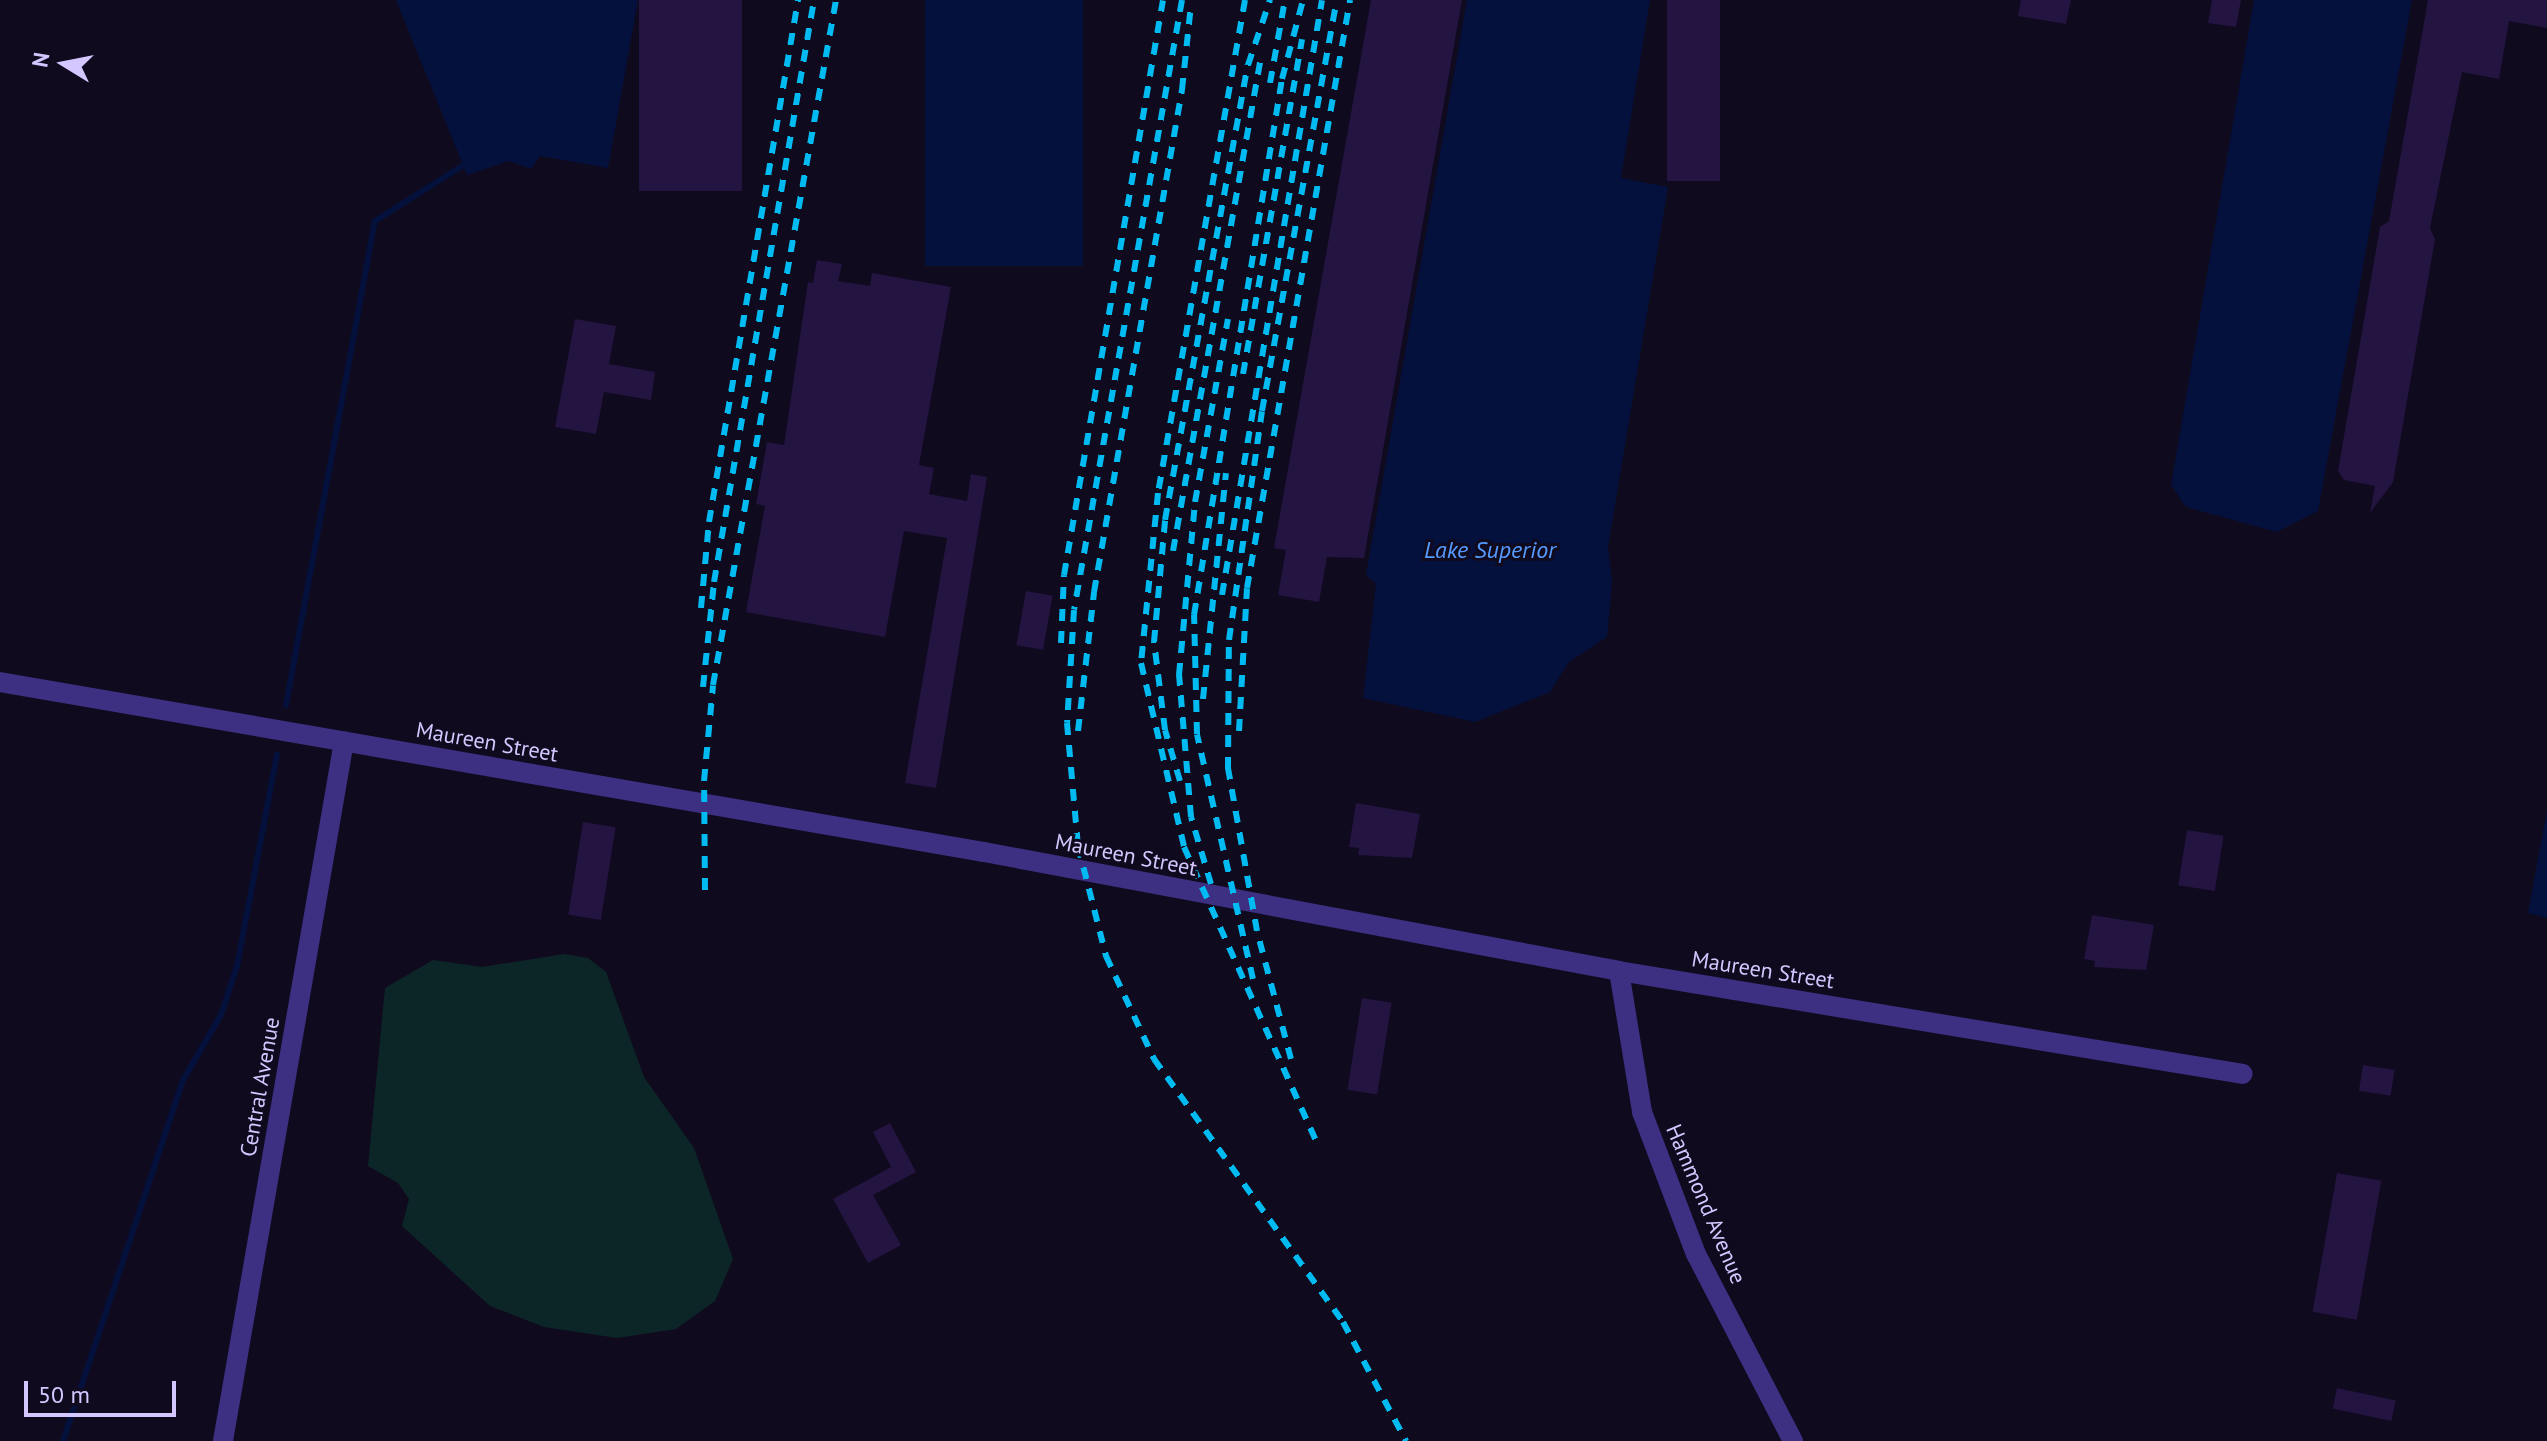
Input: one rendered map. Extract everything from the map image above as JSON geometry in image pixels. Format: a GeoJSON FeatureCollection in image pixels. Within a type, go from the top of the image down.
{"type":"FeatureCollection","features":[{"type":"Feature","properties":{"kind":"street","name":"Maureen Street"},"geometry":{"type":"LineString","coordinates":[[0,682],[1619,971],[2243,1074]]}},
{"type":"Feature","properties":{"kind":"street","name":"Central Avenue"},"geometry":{"type":"LineString","coordinates":[[223,1441],[344,741]]}},
{"type":"Feature","properties":{"kind":"street","name":"Hammond Avenue"},"geometry":{"type":"LineString","coordinates":[[1619,971],[1642,1112],[1696,1254],[1793,1441]]}},
{"type":"Feature","properties":{"kind":"green space"},"geometry":{"type":"Polygon","coordinates":[[[564,954],[588,958],[606,972],[644,1077],[694,1148],[733,1259],[715,1301],[676,1329],[617,1338],[544,1327],[490,1306],[402,1226],[409,1199],[398,1183],[368,1166],[385,988],[433,960],[482,967],[564,954]]]}},
{"type":"Feature","properties":{"kind":"water"},"geometry":{"type":"Polygon","coordinates":[[[396,0],[638,0],[608,168],[540,156],[531,169],[509,161],[467,175],[396,0]]]}},
{"type":"Feature","properties":{"kind":"water"},"geometry":{"type":"Polygon","coordinates":[[[925,0],[1083,0],[1083,266],[925,266],[925,0]]]}},
{"type":"Feature","properties":{"kind":"water","name":"Lake Superior"},"geometry":{"type":"Polygon","coordinates":[[[1467,0],[1650,0],[1621,178],[1668,187],[1608,547],[1612,582],[1607,637],[1569,662],[1550,692],[1475,722],[1363,698],[1376,584],[1366,575],[1467,0]]]}},
{"type":"Feature","properties":{"kind":"water"},"geometry":{"type":"Polygon","coordinates":[[[2254,0],[2412,0],[2318,511],[2277,532],[2186,507],[2171,485],[2254,0]]]}},
{"type":"Feature","properties":{"kind":"water"},"geometry":{"type":"Polygon","coordinates":[[[2547,810],[2547,918],[2528,913],[2547,810]]]}},
{"type":"Feature","properties":{"kind":"building"},"geometry":{"type":"Polygon","coordinates":[[[639,0],[742,0],[742,191],[639,191],[639,0]]]}},
{"type":"Feature","properties":{"kind":"building"},"geometry":{"type":"Polygon","coordinates":[[[1371,0],[1462,0],[1364,558],[1327,557],[1319,602],[1278,595],[1286,550],[1274,548],[1371,0]]]}},
{"type":"Feature","properties":{"kind":"building"},"geometry":{"type":"Polygon","coordinates":[[[1667,0],[1720,0],[1720,181],[1667,181],[1667,0]]]}},
{"type":"Feature","properties":{"kind":"building"},"geometry":{"type":"Polygon","coordinates":[[[2021,0],[2071,0],[2066,24],[2018,16],[2021,0]]]}},
{"type":"Feature","properties":{"kind":"building"},"geometry":{"type":"Polygon","coordinates":[[[2212,0],[2241,0],[2236,27],[2208,23],[2212,0]]]}},
{"type":"Feature","properties":{"kind":"building"},"geometry":{"type":"Polygon","coordinates":[[[2428,0],[2547,0],[2547,28],[2509,21],[2499,79],[2462,72],[2430,228],[2435,239],[2393,482],[2370,513],[2375,486],[2344,480],[2338,471],[2380,227],[2389,221],[2428,0]]]}},
{"type":"Feature","properties":{"kind":"building"},"geometry":{"type":"Polygon","coordinates":[[[817,260],[842,264],[838,281],[870,286],[872,273],[951,287],[919,465],[934,468],[929,494],[967,501],[971,474],[987,477],[936,788],[905,783],[947,538],[904,531],[885,637],[746,612],[765,506],[756,504],[767,442],[784,445],[808,282],[813,283],[817,260]]]}},
{"type":"Feature","properties":{"kind":"building"},"geometry":{"type":"Polygon","coordinates":[[[575,319],[616,326],[609,364],[655,372],[651,400],[604,392],[596,434],[555,427],[575,319]]]}},
{"type":"Feature","properties":{"kind":"building"},"geometry":{"type":"Polygon","coordinates":[[[1026,591],[1053,596],[1043,650],[1016,645],[1026,591]]]}},
{"type":"Feature","properties":{"kind":"building"},"geometry":{"type":"Polygon","coordinates":[[[1356,803],[1420,814],[1412,858],[1358,855],[1359,848],[1349,847],[1356,803]]]}},
{"type":"Feature","properties":{"kind":"building"},"geometry":{"type":"Polygon","coordinates":[[[583,822],[616,827],[601,920],[568,915],[583,822]]]}},
{"type":"Feature","properties":{"kind":"building"},"geometry":{"type":"Polygon","coordinates":[[[2187,830],[2224,836],[2215,891],[2178,885],[2187,830]]]}},
{"type":"Feature","properties":{"kind":"building"},"geometry":{"type":"Polygon","coordinates":[[[2092,915],[2154,925],[2146,970],[2094,967],[2095,961],[2084,959],[2092,915]]]}},
{"type":"Feature","properties":{"kind":"building"},"geometry":{"type":"Polygon","coordinates":[[[1362,998],[1392,1003],[1377,1095],[1347,1090],[1362,998]]]}},
{"type":"Feature","properties":{"kind":"building"},"geometry":{"type":"Polygon","coordinates":[[[2363,1065],[2395,1070],[2391,1096],[2359,1091],[2363,1065]]]}},
{"type":"Feature","properties":{"kind":"building"},"geometry":{"type":"Polygon","coordinates":[[[890,1123],[916,1172],[873,1195],[901,1245],[868,1263],[833,1199],[891,1167],[873,1132],[890,1123]]]}},
{"type":"Feature","properties":{"kind":"building"},"geometry":{"type":"Polygon","coordinates":[[[2337,1173],[2381,1181],[2357,1320],[2313,1312],[2337,1173]]]}},
{"type":"Feature","properties":{"kind":"building"},"geometry":{"type":"Polygon","coordinates":[[[2337,1388],[2396,1400],[2391,1421],[2333,1409],[2337,1388]]]}},
{"type":"Feature","properties":{"kind":"waterway"},"geometry":{"type":"LineString","coordinates":[[286,705],[375,221],[462,166]]}},
{"type":"Feature","properties":{"kind":"waterway"},"geometry":{"type":"LineString","coordinates":[[63,1441],[183,1080],[221,1015],[237,966],[277,755]]}},
{"type":"Feature","properties":{"kind":"railway"},"geometry":{"type":"LineString","coordinates":[[701,608],[709,522],[798,0]]}},
{"type":"Feature","properties":{"kind":"railway"},"geometry":{"type":"LineString","coordinates":[[703,687],[714,582],[814,0]]}},
{"type":"Feature","properties":{"kind":"railway"},"geometry":{"type":"LineString","coordinates":[[705,890],[704,781],[713,685],[836,0]]}},
{"type":"Feature","properties":{"kind":"railway"},"geometry":{"type":"LineString","coordinates":[[1061,643],[1064,575],[1163,0]]}},
{"type":"Feature","properties":{"kind":"railway"},"geometry":{"type":"LineString","coordinates":[[1182,0],[1074,610],[1067,723],[1078,846],[1106,956],[1154,1059],[1343,1322],[1406,1441]]}},
{"type":"Feature","properties":{"kind":"railway"},"geometry":{"type":"LineString","coordinates":[[1245,0],[1158,493],[1141,663],[1184,847],[1317,1143]]}},
{"type":"Feature","properties":{"kind":"railway"},"geometry":{"type":"LineString","coordinates":[[1180,781],[1165,730],[1154,642],[1165,520],[1248,65],[1270,0]]}},
{"type":"Feature","properties":{"kind":"railway"},"geometry":{"type":"LineString","coordinates":[[1270,83],[1285,0]]}},
{"type":"Feature","properties":{"kind":"railway"},"geometry":{"type":"LineString","coordinates":[[1253,979],[1197,734],[1194,615],[1282,79],[1303,0]]}},
{"type":"Feature","properties":{"kind":"railway"},"geometry":{"type":"LineString","coordinates":[[1222,595],[1322,0]]}},
{"type":"Feature","properties":{"kind":"railway"},"geometry":{"type":"LineString","coordinates":[[1291,1059],[1257,931],[1228,769],[1229,640],[1262,411],[1337,0]]}},
{"type":"Feature","properties":{"kind":"railway"},"geometry":{"type":"LineString","coordinates":[[1239,731],[1247,588],[1350,0]]}},
{"type":"Feature","properties":{"kind":"railway"},"geometry":{"type":"LineString","coordinates":[[1078,731],[1094,592],[1182,90],[1191,4]]}},
{"type":"Feature","properties":{"kind":"railway"},"geometry":{"type":"LineString","coordinates":[[1243,374],[1302,39]]}},
{"type":"Feature","properties":{"kind":"railway"},"geometry":{"type":"LineString","coordinates":[[1173,551],[1261,59]]}},
{"type":"Feature","properties":{"kind":"railway"},"geometry":{"type":"LineString","coordinates":[[1211,884],[1191,817],[1179,675],[1195,502],[1228,319]]}},
{"type":"Feature","properties":{"kind":"railway"},"geometry":{"type":"LineString","coordinates":[[1203,699],[1226,473]]}}]}
